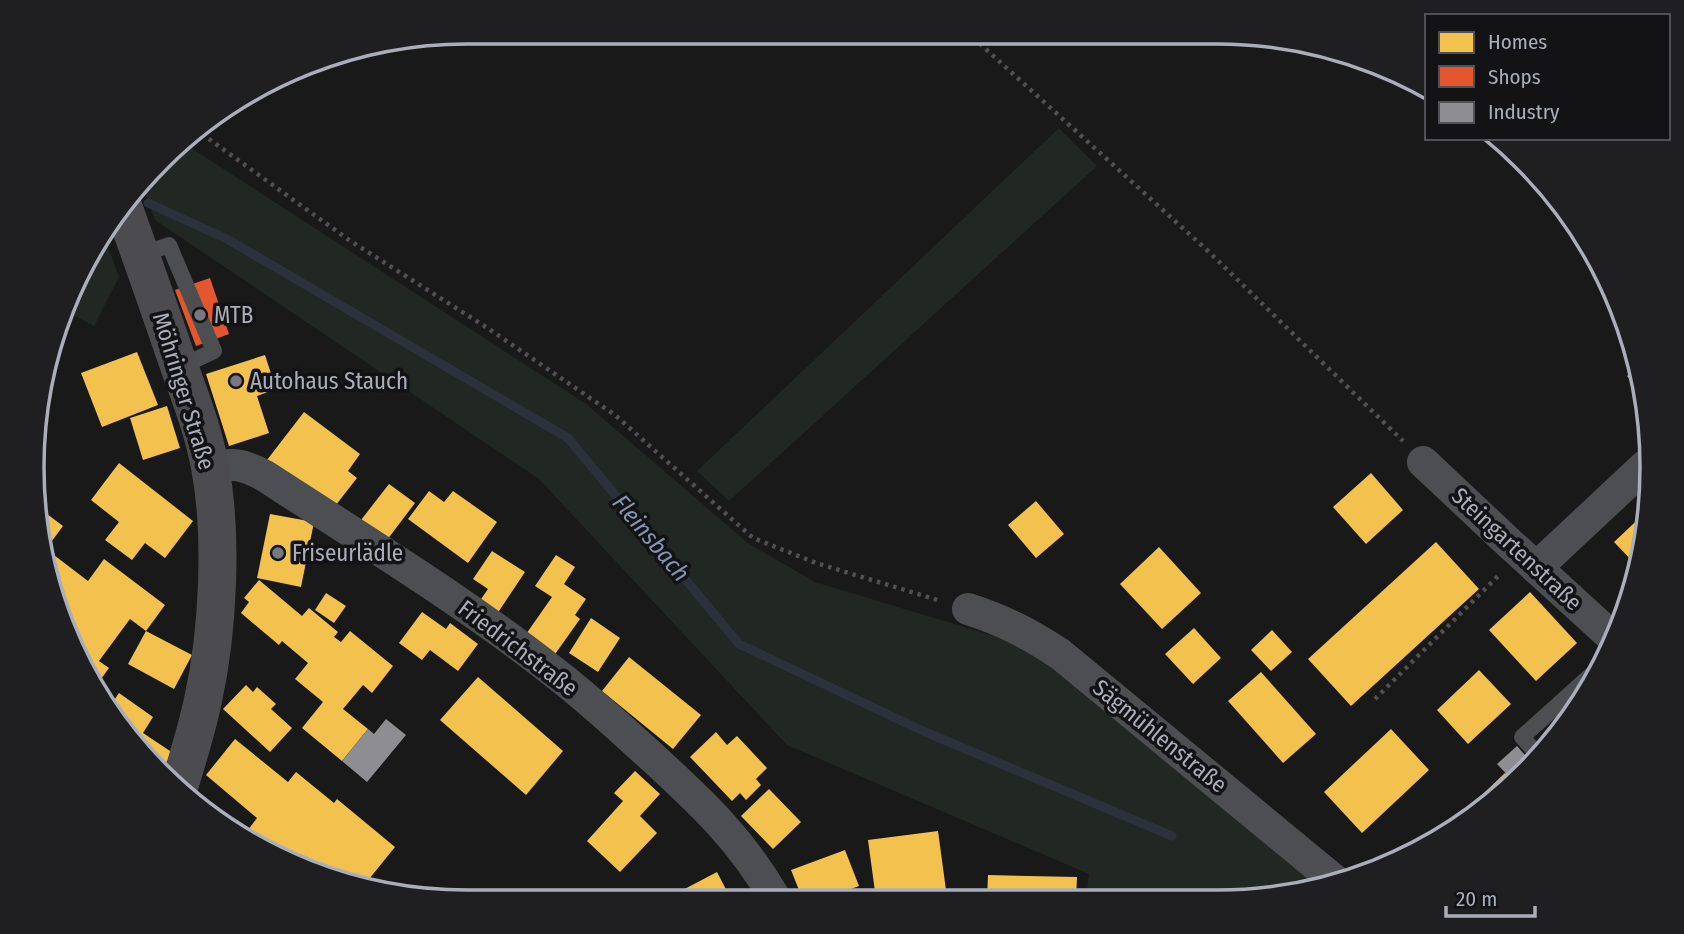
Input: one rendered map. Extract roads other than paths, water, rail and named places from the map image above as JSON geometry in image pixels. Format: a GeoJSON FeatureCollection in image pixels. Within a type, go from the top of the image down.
{"type":"FeatureCollection","features":[{"type":"Feature","properties":{"kind":"main road","name":"Möhringer Straße"},"geometry":{"type":"LineString","coordinates":[[126,216],[191,399],[210,467],[217,545],[214,622],[203,699],[181,779]]}},
{"type":"Feature","properties":{"kind":"street","name":"Steingartenstraße"},"geometry":{"type":"LineString","coordinates":[[1423,461],[1607,632]]}},
{"type":"Feature","properties":{"kind":"street","name":"Friedrichstraße"},"geometry":{"type":"LineString","coordinates":[[210,467],[230,464],[246,466],[265,476],[443,593],[556,674],[699,801],[752,860],[770,890]]}},
{"type":"Feature","properties":{"kind":"street"},"geometry":{"type":"LineString","coordinates":[[1528,561],[1640,470]]}},
{"type":"Feature","properties":{"kind":"street","name":"Sägmühlenstraße"},"geometry":{"type":"LineString","coordinates":[[968,609],[999,619],[1030,634],[1060,654],[1329,875]]}},
{"type":"Feature","properties":{"kind":"lane"},"geometry":{"type":"LineString","coordinates":[[1532,749],[1522,737],[1580,685]]}},
{"type":"Feature","properties":{"kind":"waterway","name":"Fleinsbach"},"geometry":{"type":"LineString","coordinates":[[148,203],[227,239],[568,438],[739,644],[923,731],[1172,836]]}},
{"type":"Feature","properties":{"kind":"place","name":"MTB"},"geometry":{"type":"Point","coordinates":[200,315]}},
{"type":"Feature","properties":{"kind":"place","name":"Autohaus Stauch"},"geometry":{"type":"Point","coordinates":[236,381]}},
{"type":"Feature","properties":{"kind":"place","name":"Friseurlädle"},"geometry":{"type":"Point","coordinates":[278,553]}}]}
